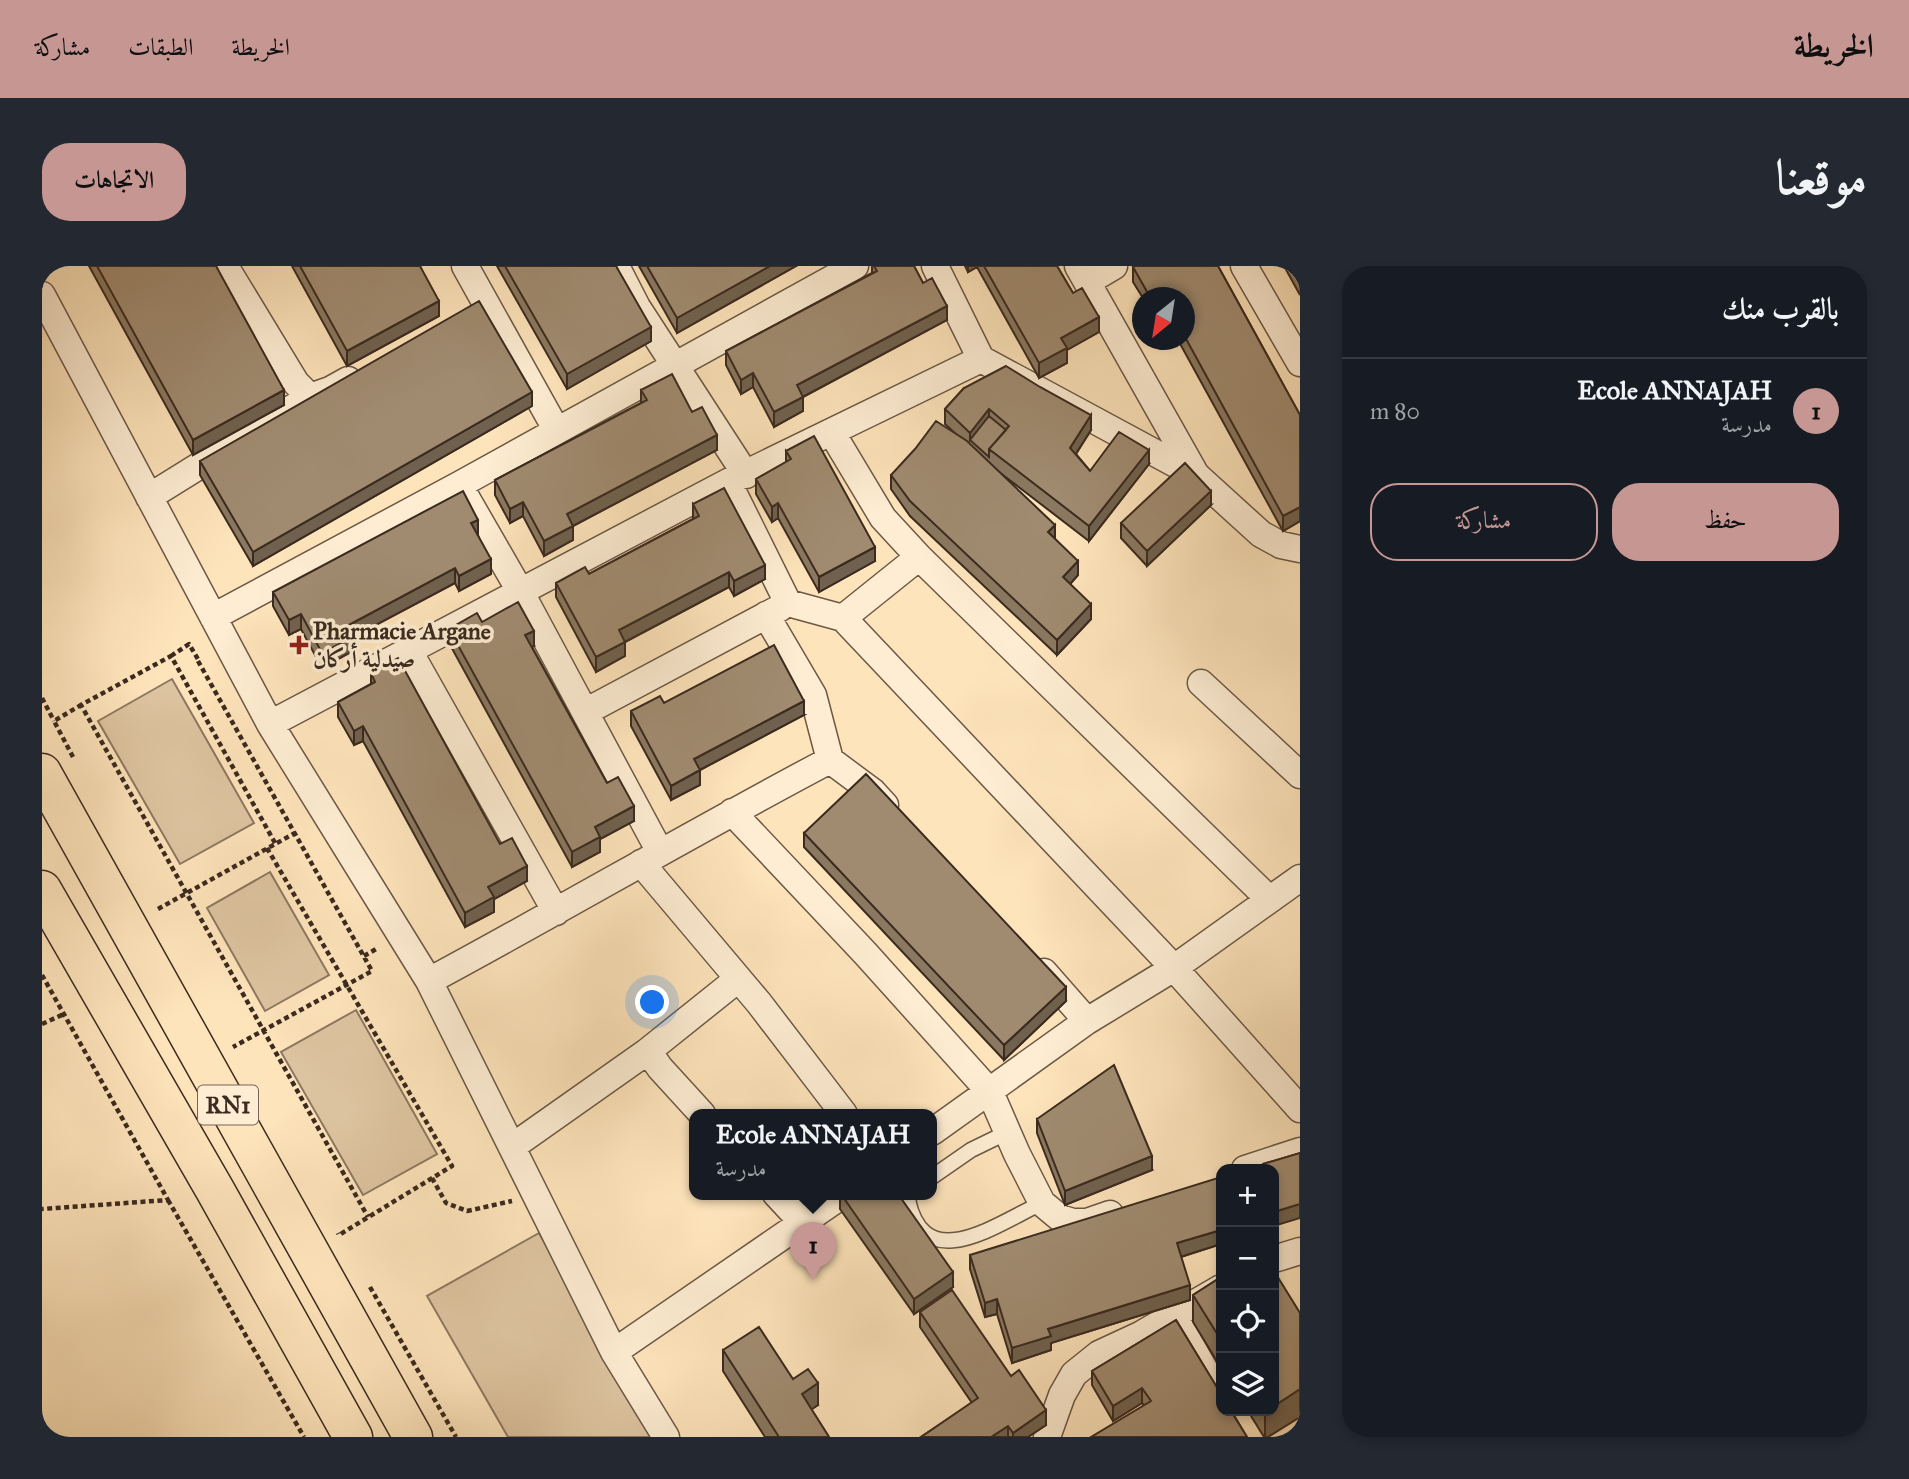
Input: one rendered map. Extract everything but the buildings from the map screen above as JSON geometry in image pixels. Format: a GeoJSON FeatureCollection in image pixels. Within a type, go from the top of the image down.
{"type":"FeatureCollection","features":[{"type":"Feature","properties":{"kind":"highway","name":"RN1"},"geometry":{"type":"LineString","coordinates":[[42,773],[413,1437]]}},
{"type":"Feature","properties":{"kind":"highway","name":"RN1"},"geometry":{"type":"LineString","coordinates":[[42,890],[215,1190],[353,1437]]}},
{"type":"Feature","properties":{"kind":"street"},"geometry":{"type":"LineString","coordinates":[[225,266],[296,383],[310,397]]}},
{"type":"Feature","properties":{"kind":"street"},"geometry":{"type":"LineString","coordinates":[[466,266],[557,431]]}},
{"type":"Feature","properties":{"kind":"street"},"geometry":{"type":"LineString","coordinates":[[616,266],[637,307],[677,366],[737,478],[777,609],[813,695],[830,760],[873,792],[903,826]]}},
{"type":"Feature","properties":{"kind":"street"},"geometry":{"type":"LineString","coordinates":[[213,617],[677,366],[855,266]]}},
{"type":"Feature","properties":{"kind":"street"},"geometry":{"type":"LineString","coordinates":[[935,266],[981,359],[1196,475],[1261,534],[1281,545],[1300,549]]}},
{"type":"Feature","properties":{"kind":"street"},"geometry":{"type":"LineString","coordinates":[[1114,266],[1082,274],[1196,475]]}},
{"type":"Feature","properties":{"kind":"street"},"geometry":{"type":"LineString","coordinates":[[1244,266],[1300,363]]}},
{"type":"Feature","properties":{"kind":"street"},"geometry":{"type":"LineString","coordinates":[[42,295],[270,724],[429,981],[614,1352],[666,1437]]}},
{"type":"Feature","properties":{"kind":"street"},"geometry":{"type":"LineString","coordinates":[[461,316],[485,303]]}},
{"type":"Feature","properties":{"kind":"street"},"geometry":{"type":"LineString","coordinates":[[270,724],[737,478],[981,359]]}},
{"type":"Feature","properties":{"kind":"street"},"geometry":{"type":"LineString","coordinates":[[149,498],[310,397],[330,390],[366,370]]}},
{"type":"Feature","properties":{"kind":"street"},"geometry":{"type":"LineString","coordinates":[[832,433],[883,518],[919,558],[1269,899]]}},
{"type":"Feature","properties":{"kind":"street"},"geometry":{"type":"LineString","coordinates":[[459,485],[585,712],[651,858],[738,979],[840,1109]]}},
{"type":"Feature","properties":{"kind":"street"},"geometry":{"type":"LineString","coordinates":[[843,618],[919,558]]}},
{"type":"Feature","properties":{"kind":"street"},"geometry":{"type":"LineString","coordinates":[[585,712],[777,609],[843,618],[1174,968],[1300,1109]]}},
{"type":"Feature","properties":{"kind":"street"},"geometry":{"type":"LineString","coordinates":[[409,651],[556,912]]}},
{"type":"Feature","properties":{"kind":"street"},"geometry":{"type":"LineString","coordinates":[[1201,683],[1300,775]]}},
{"type":"Feature","properties":{"kind":"street"},"geometry":{"type":"LineString","coordinates":[[429,981],[830,760]]}},
{"type":"Feature","properties":{"kind":"street"},"geometry":{"type":"LineString","coordinates":[[732,812],[990,1091],[1042,1203],[1060,1218],[1073,1222],[1087,1222],[1136,1206]]}},
{"type":"Feature","properties":{"kind":"street"},"geometry":{"type":"LineString","coordinates":[[937,1128],[1087,1021],[1174,968],[1300,878]]}},
{"type":"Feature","properties":{"kind":"street"},"geometry":{"type":"LineString","coordinates":[[1031,958],[1087,1021]]}},
{"type":"Feature","properties":{"kind":"street"},"geometry":{"type":"LineString","coordinates":[[512,1147],[648,1051],[738,979]]}},
{"type":"Feature","properties":{"kind":"street"},"geometry":{"type":"LineString","coordinates":[[648,1051],[697,1109]]}},
{"type":"Feature","properties":{"kind":"street"},"geometry":{"type":"LineString","coordinates":[[1260,1164],[1300,1151]]}},
{"type":"Feature","properties":{"kind":"street"},"geometry":{"type":"LineString","coordinates":[[782,1200],[803,1223]]}},
{"type":"Feature","properties":{"kind":"street"},"geometry":{"type":"LineString","coordinates":[[614,1352],[836,1200]]}},
{"type":"Feature","properties":{"kind":"street"},"geometry":{"type":"LineString","coordinates":[[1279,1266],[1300,1251]]}},
{"type":"Feature","properties":{"kind":"street"},"geometry":{"type":"LineString","coordinates":[[1047,1437],[1062,1395],[1074,1374],[1099,1354],[1140,1335],[1218,1290]]}},
{"type":"Feature","properties":{"kind":"street"},"geometry":{"type":"LineString","coordinates":[[1174,1315],[1216,1390]]}},
{"type":"Feature","properties":{"kind":"lane"},"geometry":{"type":"LineString","coordinates":[[937,1174],[971,1150],[1008,1132]]}},
{"type":"Feature","properties":{"kind":"lane"},"geometry":{"type":"LineString","coordinates":[[908,1200],[911,1213],[922,1229],[933,1238],[948,1243],[973,1237],[1042,1203]]}},
{"type":"Feature","properties":{"kind":"path"},"geometry":{"type":"LineString","coordinates":[[275,843],[171,656],[81,705],[368,1217]]}},
{"type":"Feature","properties":{"kind":"path"},"geometry":{"type":"LineString","coordinates":[[198,661],[372,971],[233,1047]]}},
{"type":"Feature","properties":{"kind":"path"},"geometry":{"type":"LineString","coordinates":[[42,698],[54,721]]}},
{"type":"Feature","properties":{"kind":"path"},"geometry":{"type":"LineString","coordinates":[[158,909],[295,833]]}},
{"type":"Feature","properties":{"kind":"path"},"geometry":{"type":"LineString","coordinates":[[267,848],[452,1166],[339,1235]]}},
{"type":"Feature","properties":{"kind":"path"},"geometry":{"type":"LineString","coordinates":[[42,975],[304,1437]]}},
{"type":"Feature","properties":{"kind":"path"},"geometry":{"type":"LineString","coordinates":[[42,1024],[64,1014]]}},
{"type":"Feature","properties":{"kind":"path"},"geometry":{"type":"LineString","coordinates":[[432,1178],[446,1203],[467,1211],[535,1198]]}},
{"type":"Feature","properties":{"kind":"path"},"geometry":{"type":"LineString","coordinates":[[42,1209],[168,1200]]}},
{"type":"Feature","properties":{"kind":"path"},"geometry":{"type":"LineString","coordinates":[[334,1227],[346,1247]]}},
{"type":"Feature","properties":{"kind":"path"},"geometry":{"type":"LineString","coordinates":[[367,1282],[456,1437]]}},
{"type":"Feature","properties":{"kind":"shaded area"},"geometry":{"type":"Polygon","coordinates":[[[172,679],[254,823],[180,864],[98,721],[172,679]]]}},
{"type":"Feature","properties":{"kind":"shaded area"},"geometry":{"type":"Polygon","coordinates":[[[270,872],[329,975],[265,1011],[207,908],[270,872]]]}},
{"type":"Feature","properties":{"kind":"shaded area"},"geometry":{"type":"Polygon","coordinates":[[[356,1010],[437,1154],[363,1195],[281,1052],[356,1010]]]}},
{"type":"Feature","properties":{"kind":"shaded area"},"geometry":{"type":"Polygon","coordinates":[[[539,1233],[656,1437],[508,1437],[427,1296],[539,1233]]]}},
{"type":"Feature","properties":{"kind":"place","name":"Pharmacie Argane صيدلية أركان"},"geometry":{"type":"Point","coordinates":[299,645]}},
{"type":"Feature","properties":{"kind":"place","name":"Ecole ANNAJAH"},"geometry":{"type":"Point","coordinates":[813,1280]}}]}
